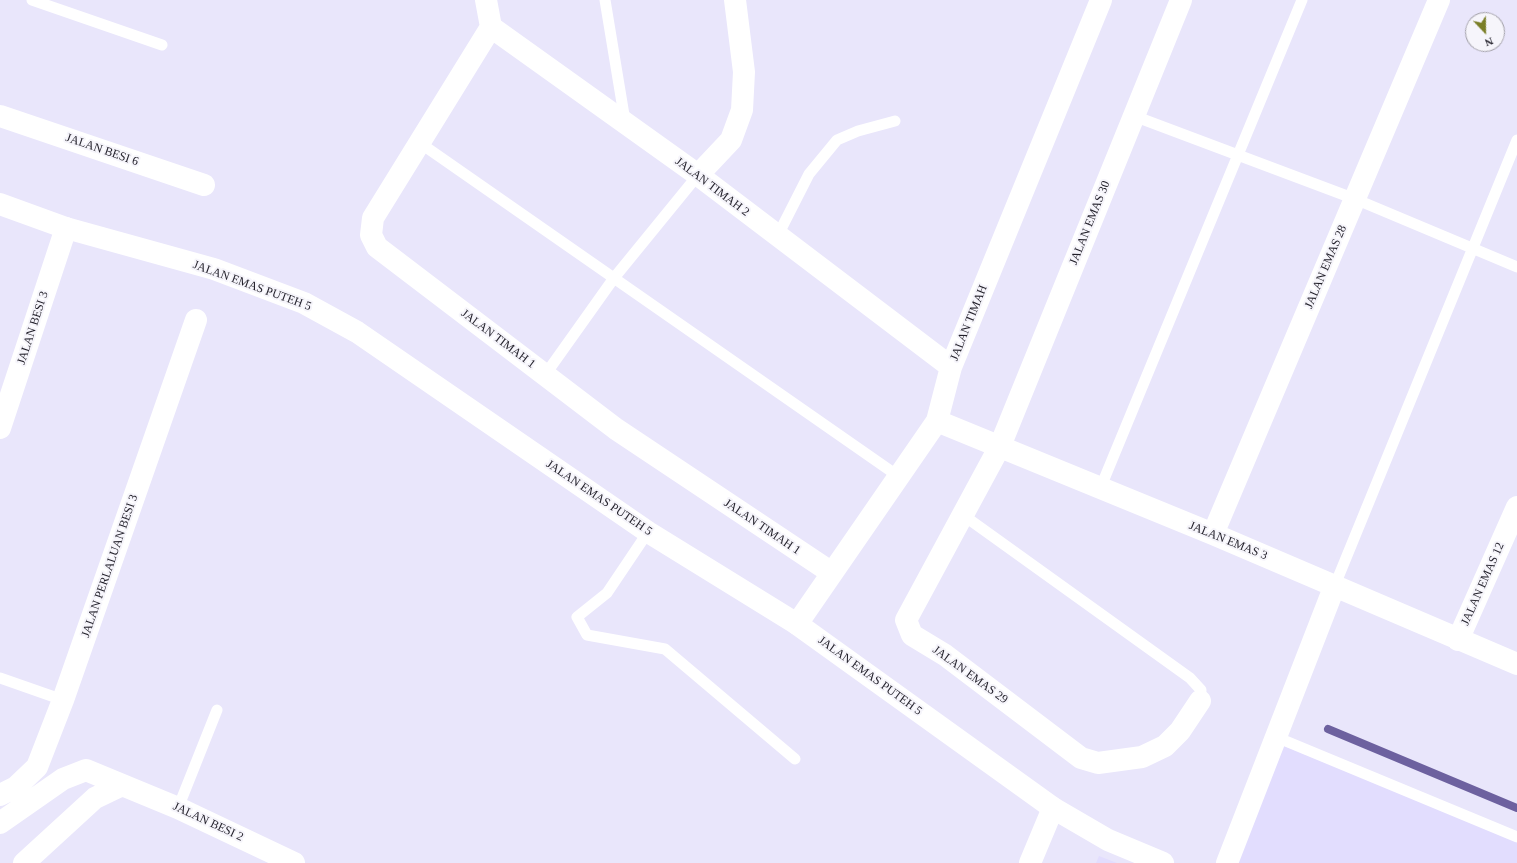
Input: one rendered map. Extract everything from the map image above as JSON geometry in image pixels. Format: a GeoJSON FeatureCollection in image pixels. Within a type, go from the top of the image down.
{"type":"FeatureCollection","features":[{"type":"Feature","properties":{"kind":"street"},"geometry":{"type":"LineString","coordinates":[[486,0],[491,27]]}},
{"type":"Feature","properties":{"kind":"street"},"geometry":{"type":"LineString","coordinates":[[698,175],[731,140],[742,110],[744,72],[735,0]]}},
{"type":"Feature","properties":{"kind":"street","name":"JALAN TIMAH"},"geometry":{"type":"LineString","coordinates":[[797,624],[937,421],[951,367],[1101,0]]}},
{"type":"Feature","properties":{"kind":"street","name":"JALAN EMAS 30"},"geometry":{"type":"LineString","coordinates":[[1000,446],[1181,0]]}},
{"type":"Feature","properties":{"kind":"street","name":"JALAN EMAS 28"},"geometry":{"type":"LineString","coordinates":[[1213,534],[1439,0]]}},
{"type":"Feature","properties":{"kind":"street","name":"JALAN TIMAH 2"},"geometry":{"type":"LineString","coordinates":[[491,27],[698,175],[777,237],[951,367]]}},
{"type":"Feature","properties":{"kind":"street","name":"JALAN TIMAH 1"},"geometry":{"type":"LineString","coordinates":[[491,27],[373,218],[372,235],[377,247],[616,429],[832,573]]}},
{"type":"Feature","properties":{"kind":"street","name":"JALAN BESI 6"},"geometry":{"type":"LineString","coordinates":[[0,116],[204,185]]}},
{"type":"Feature","properties":{"kind":"street","name":"JALAN EMAS PUTEH 5"},"geometry":{"type":"LineString","coordinates":[[0,204],[66,228],[214,270],[304,303],[356,332],[648,532],[797,624],[1052,808],[1108,840],[1164,863]]}},
{"type":"Feature","properties":{"kind":"street","name":"JALAN BESI 3"},"geometry":{"type":"LineString","coordinates":[[0,428],[66,228]]}},
{"type":"Feature","properties":{"kind":"street","name":"JALAN PERLALUAN BESI 3"},"geometry":{"type":"LineString","coordinates":[[0,795],[16,787],[37,767],[63,700],[196,320]]}},
{"type":"Feature","properties":{"kind":"street","name":"JALAN EMAS 3"},"geometry":{"type":"LineString","coordinates":[[937,421],[1213,534],[1517,664]]}},
{"type":"Feature","properties":{"kind":"street","name":"JALAN EMAS 29"},"geometry":{"type":"LineString","coordinates":[[1000,446],[906,620],[912,635],[945,655],[1081,758],[1098,763],[1142,757],[1165,746],[1180,731],[1200,701]]}},
{"type":"Feature","properties":{"kind":"street","name":"JALAN EMAS 12"},"geometry":{"type":"LineString","coordinates":[[1458,640],[1517,507]]}},
{"type":"Feature","properties":{"kind":"street"},"geometry":{"type":"LineString","coordinates":[[1227,863],[1335,586]]}},
{"type":"Feature","properties":{"kind":"street","name":"JALAN BESI 2"},"geometry":{"type":"LineString","coordinates":[[0,823],[64,779],[86,770],[178,808],[294,863]]}},
{"type":"Feature","properties":{"kind":"street"},"geometry":{"type":"LineString","coordinates":[[24,863],[95,798],[122,785]]}},
{"type":"Feature","properties":{"kind":"street"},"geometry":{"type":"LineString","coordinates":[[1030,863],[1052,808]]}},
{"type":"Feature","properties":{"kind":"lane"},"geometry":{"type":"LineString","coordinates":[[32,0],[162,45]]}},
{"type":"Feature","properties":{"kind":"lane"},"geometry":{"type":"LineString","coordinates":[[605,0],[625,122]]}},
{"type":"Feature","properties":{"kind":"lane"},"geometry":{"type":"LineString","coordinates":[[1100,489],[1302,0]]}},
{"type":"Feature","properties":{"kind":"lane"},"geometry":{"type":"LineString","coordinates":[[1134,116],[1355,199],[1517,267]]}},
{"type":"Feature","properties":{"kind":"lane"},"geometry":{"type":"LineString","coordinates":[[777,237],[809,174],[837,140],[858,131],[895,121]]}},
{"type":"Feature","properties":{"kind":"lane"},"geometry":{"type":"LineString","coordinates":[[1335,586],[1517,140]]}},
{"type":"Feature","properties":{"kind":"lane"},"geometry":{"type":"LineString","coordinates":[[420,142],[898,476]]}},
{"type":"Feature","properties":{"kind":"lane"},"geometry":{"type":"LineString","coordinates":[[545,375],[614,278],[698,175]]}},
{"type":"Feature","properties":{"kind":"lane"},"geometry":{"type":"LineString","coordinates":[[963,515],[1190,678],[1201,690],[1200,701]]}},
{"type":"Feature","properties":{"kind":"lane"},"geometry":{"type":"LineString","coordinates":[[648,532],[608,593],[577,617],[587,635],[665,649],[795,759]]}},
{"type":"Feature","properties":{"kind":"lane"},"geometry":{"type":"LineString","coordinates":[[0,678],[63,700]]}},
{"type":"Feature","properties":{"kind":"lane"},"geometry":{"type":"LineString","coordinates":[[178,808],[217,710]]}},
{"type":"Feature","properties":{"kind":"lane"},"geometry":{"type":"LineString","coordinates":[[1276,737],[1517,836]]}},
{"type":"Feature","properties":{"kind":"shaded area"},"geometry":{"type":"Polygon","coordinates":[[[1284,746],[1517,840],[1517,863],[1237,863],[1284,746]]]}},
{"type":"Feature","properties":{"kind":"shaded area"},"geometry":{"type":"Polygon","coordinates":[[[1099,856],[1117,863],[1096,863],[1099,856]]]}},
{"type":"Feature","properties":{"kind":"waterway"},"geometry":{"type":"LineString","coordinates":[[1328,729],[1517,808]]}}]}
